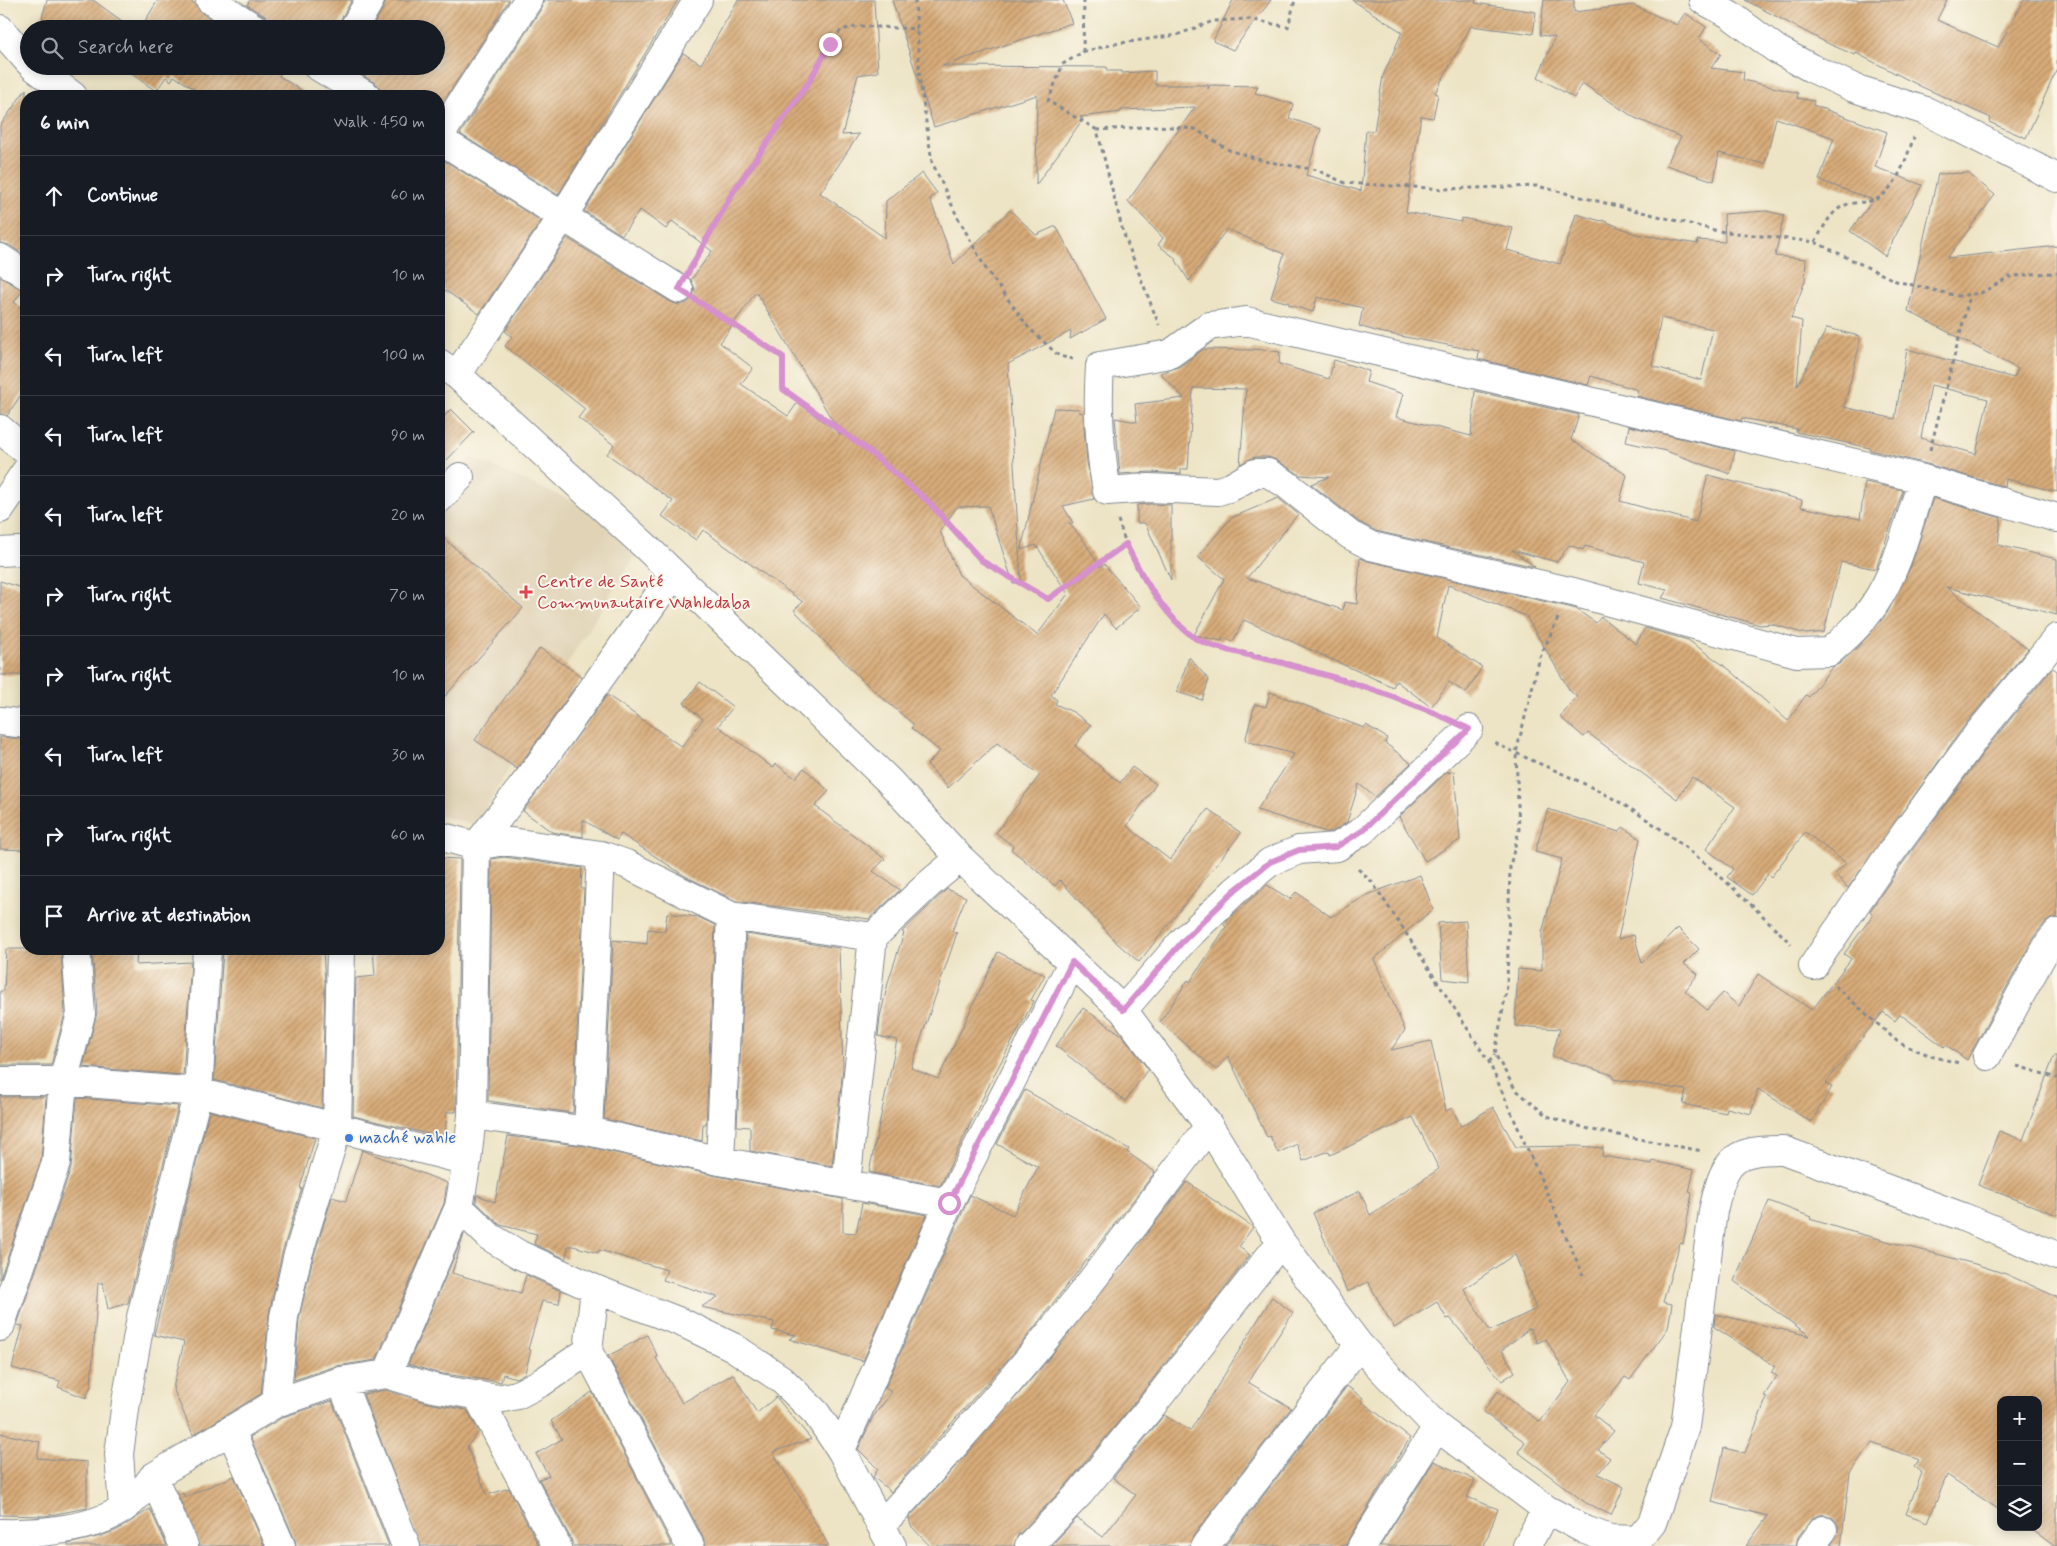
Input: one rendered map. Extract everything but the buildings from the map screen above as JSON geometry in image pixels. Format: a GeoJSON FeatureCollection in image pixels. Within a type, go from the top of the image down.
{"type":"FeatureCollection","features":[{"type":"Feature","properties":{"kind":"street"},"geometry":{"type":"LineString","coordinates":[[210,0],[242,20]]}},
{"type":"Feature","properties":{"kind":"street"},"geometry":{"type":"LineString","coordinates":[[358,20],[370,0]]}},
{"type":"Feature","properties":{"kind":"street"},"geometry":{"type":"LineString","coordinates":[[445,129],[528,0]]}},
{"type":"Feature","properties":{"kind":"street"},"geometry":{"type":"LineString","coordinates":[[698,0],[563,216],[448,369],[644,545],[888,781],[960,858],[1123,1010],[1209,1126],[1281,1242],[1359,1345],[1437,1428],[1546,1509],[1585,1530],[1610,1539],[1638,1540],[1652,1523],[1685,1427],[1713,1211],[1719,1182],[1734,1158],[1758,1150],[1783,1150],[1963,1217],[2057,1256]]}},
{"type":"Feature","properties":{"kind":"street"},"geometry":{"type":"LineString","coordinates":[[1703,0],[1729,14],[1776,49],[1810,68],[1854,88],[1926,111],[2057,178]]}},
{"type":"Feature","properties":{"kind":"street"},"geometry":{"type":"LineString","coordinates":[[0,29],[20,52]]}},
{"type":"Feature","properties":{"kind":"street"},"geometry":{"type":"LineString","coordinates":[[44,75],[65,90]]}},
{"type":"Feature","properties":{"kind":"street"},"geometry":{"type":"LineString","coordinates":[[336,75],[358,90]]}},
{"type":"Feature","properties":{"kind":"street"},"geometry":{"type":"LineString","coordinates":[[445,142],[679,289]]}},
{"type":"Feature","properties":{"kind":"street"},"geometry":{"type":"LineString","coordinates":[[0,258],[20,271]]}},
{"type":"Feature","properties":{"kind":"street"},"geometry":{"type":"LineString","coordinates":[[1923,479],[1892,574],[1874,605],[1851,632],[1829,652],[1797,653],[1573,592],[1372,546],[1350,535],[1286,484],[1268,473],[1256,473],[1231,487],[1218,491],[1149,488],[1107,491],[1101,458],[1097,411],[1100,366],[1170,354],[1209,326],[1246,321],[1923,479],[2057,518]]}},
{"type":"Feature","properties":{"kind":"street"},"geometry":{"type":"LineString","coordinates":[[0,429],[20,446]]}},
{"type":"Feature","properties":{"kind":"street"},"geometry":{"type":"LineString","coordinates":[[445,493],[460,477]]}},
{"type":"Feature","properties":{"kind":"street"},"geometry":{"type":"LineString","coordinates":[[0,510],[20,480]]}},
{"type":"Feature","properties":{"kind":"street"},"geometry":{"type":"LineString","coordinates":[[0,552],[20,552]]}},
{"type":"Feature","properties":{"kind":"street"},"geometry":{"type":"LineString","coordinates":[[388,1374],[459,1207],[467,1161],[472,1115],[476,846],[533,773],[673,575]]}},
{"type":"Feature","properties":{"kind":"street"},"geometry":{"type":"LineString","coordinates":[[1812,966],[1887,858],[1977,735],[2057,638]]}},
{"type":"Feature","properties":{"kind":"street"},"geometry":{"type":"LineString","coordinates":[[0,721],[20,723]]}},
{"type":"Feature","properties":{"kind":"street"},"geometry":{"type":"LineString","coordinates":[[1123,1010],[1183,941],[1235,890],[1270,862],[1299,850],[1336,847],[1362,831],[1469,729]]}},
{"type":"Feature","properties":{"kind":"street"},"geometry":{"type":"LineString","coordinates":[[445,838],[476,846],[504,841],[601,855],[626,864],[731,916],[873,937]]}},
{"type":"Feature","properties":{"kind":"street"},"geometry":{"type":"LineString","coordinates":[[588,1131],[601,855]]}},
{"type":"Feature","properties":{"kind":"street"},"geometry":{"type":"LineString","coordinates":[[846,1183],[873,937],[928,884],[960,858]]}},
{"type":"Feature","properties":{"kind":"street"},"geometry":{"type":"LineString","coordinates":[[720,1161],[731,916]]}},
{"type":"Feature","properties":{"kind":"street"},"geometry":{"type":"LineString","coordinates":[[1987,1056],[2049,944],[2057,933]]}},
{"type":"Feature","properties":{"kind":"street"},"geometry":{"type":"LineString","coordinates":[[0,1327],[56,1163],[63,1081],[81,1014],[76,955]]}},
{"type":"Feature","properties":{"kind":"street"},"geometry":{"type":"LineString","coordinates":[[123,1508],[119,1454],[140,1327],[198,1092],[207,955]]}},
{"type":"Feature","properties":{"kind":"street"},"geometry":{"type":"LineString","coordinates":[[276,1403],[284,1316],[297,1258],[336,1129],[341,955]]}},
{"type":"Feature","properties":{"kind":"street"},"geometry":{"type":"LineString","coordinates":[[841,1450],[949,1203],[1072,962]]}},
{"type":"Feature","properties":{"kind":"street"},"geometry":{"type":"LineString","coordinates":[[0,1081],[63,1081],[198,1092],[336,1129],[467,1161]]}},
{"type":"Feature","properties":{"kind":"street"},"geometry":{"type":"LineString","coordinates":[[472,1115],[588,1131],[720,1161],[949,1203]]}},
{"type":"Feature","properties":{"kind":"street"},"geometry":{"type":"LineString","coordinates":[[459,1207],[490,1237],[520,1255],[595,1289],[683,1323],[733,1347],[781,1379],[816,1413],[841,1450],[886,1535],[918,1486],[996,1397],[1076,1300],[1209,1126]]}},
{"type":"Feature","properties":{"kind":"street"},"geometry":{"type":"LineString","coordinates":[[1029,1546],[1080,1493],[1150,1408],[1281,1242]]}},
{"type":"Feature","properties":{"kind":"street"},"geometry":{"type":"LineString","coordinates":[[595,1289],[588,1351],[690,1546]]}},
{"type":"Feature","properties":{"kind":"street"},"geometry":{"type":"LineString","coordinates":[[1205,1546],[1359,1345]]}},
{"type":"Feature","properties":{"kind":"street"},"geometry":{"type":"LineString","coordinates":[[0,1533],[37,1534],[98,1521],[123,1508],[144,1489],[153,1477],[276,1403],[341,1381],[388,1374],[433,1388],[498,1399],[517,1395],[542,1382],[588,1351]]}},
{"type":"Feature","properties":{"kind":"street"},"geometry":{"type":"LineString","coordinates":[[341,1381],[406,1546]]}},
{"type":"Feature","properties":{"kind":"street"},"geometry":{"type":"LineString","coordinates":[[478,1397],[557,1546]]}},
{"type":"Feature","properties":{"kind":"street"},"geometry":{"type":"LineString","coordinates":[[1362,1546],[1437,1428]]}},
{"type":"Feature","properties":{"kind":"street"},"geometry":{"type":"LineString","coordinates":[[231,1431],[281,1546]]}},
{"type":"Feature","properties":{"kind":"street"},"geometry":{"type":"LineString","coordinates":[[153,1477],[184,1546]]}},
{"type":"Feature","properties":{"kind":"street"},"geometry":{"type":"LineString","coordinates":[[1527,1546],[1546,1509]]}},
{"type":"Feature","properties":{"kind":"path"},"geometry":{"type":"LineString","coordinates":[[915,0],[920,81],[932,162],[957,216],[986,269],[1028,327],[1059,356],[1100,366]]}},
{"type":"Feature","properties":{"kind":"path"},"geometry":{"type":"LineString","coordinates":[[1083,52],[1084,0]]}},
{"type":"Feature","properties":{"kind":"path"},"geometry":{"type":"LineString","coordinates":[[1295,0],[1288,27],[1249,19],[1213,21],[1177,35],[1114,44],[1083,52],[1063,64],[1048,101],[1097,130],[1158,126],[1195,129],[1229,150],[1264,161],[1317,170],[1345,184],[1444,189],[1537,186],[1718,231],[1815,242],[1896,281],[1958,296],[1981,292],[2009,277],[2057,273]]}},
{"type":"Feature","properties":{"kind":"path"},"geometry":{"type":"LineString","coordinates":[[917,28],[859,26],[841,30],[830,44],[810,80],[733,192],[679,289],[783,357],[783,389],[865,448],[929,502],[982,561],[1048,599],[1126,544]]}},
{"type":"Feature","properties":{"kind":"path"},"geometry":{"type":"LineString","coordinates":[[1815,242],[1832,213],[1852,203],[1876,199],[1896,180],[1926,111]]}},
{"type":"Feature","properties":{"kind":"path"},"geometry":{"type":"LineString","coordinates":[[1097,130],[1123,232],[1170,354]]}},
{"type":"Feature","properties":{"kind":"path"},"geometry":{"type":"LineString","coordinates":[[1923,479],[1970,295]]}},
{"type":"Feature","properties":{"kind":"path"},"geometry":{"type":"LineString","coordinates":[[1107,491],[1126,544],[1141,576],[1168,612],[1192,637],[1223,649],[1257,655],[1353,682],[1433,711],[1469,729]]}},
{"type":"Feature","properties":{"kind":"path"},"geometry":{"type":"LineString","coordinates":[[1489,1062],[1495,1054],[1507,986],[1510,866],[1519,830],[1516,753],[1540,657],[1558,617],[1573,592]]}},
{"type":"Feature","properties":{"kind":"path"},"geometry":{"type":"LineString","coordinates":[[1516,753],[1611,798],[1653,824],[1745,897],[1812,966],[1899,1043],[1934,1056],[1971,1065],[1987,1056],[2057,1078]]}},
{"type":"Feature","properties":{"kind":"path"},"geometry":{"type":"LineString","coordinates":[[1336,847],[1372,882],[1489,1062],[1583,1275]]}},
{"type":"Feature","properties":{"kind":"path"},"geometry":{"type":"LineString","coordinates":[[1495,1054],[1515,1088],[1547,1116],[1592,1130],[1734,1158]]}},
{"type":"Feature","properties":{"kind":"shaded area","name":"Centre de Santé Communautaire Wahledaba"},"geometry":{"type":"Polygon","coordinates":[[[470,457],[649,534],[576,649],[477,825],[445,817],[445,487],[470,457]]]}},
{"type":"Feature","properties":{"kind":"place","name":"Centre de Santé Communautaire Wahledaba"},"geometry":{"type":"Point","coordinates":[526,592]}},
{"type":"Feature","properties":{"kind":"place","name":"maché wahle"},"geometry":{"type":"Point","coordinates":[349,1138]}},
{"type":"Feature","properties":{"kind":"route"},"geometry":{"type":"LineString","coordinates":[[830,44],[810,80],[733,192],[679,289],[783,357],[783,389],[865,448],[929,502],[982,561],[1048,599],[1126,544],[1141,576],[1168,612],[1192,637],[1223,649],[1257,655],[1353,682],[1433,711],[1469,729],[1362,831],[1336,847],[1299,850],[1270,862],[1235,890],[1183,941],[1123,1010],[1072,962],[949,1203]]}}]}
